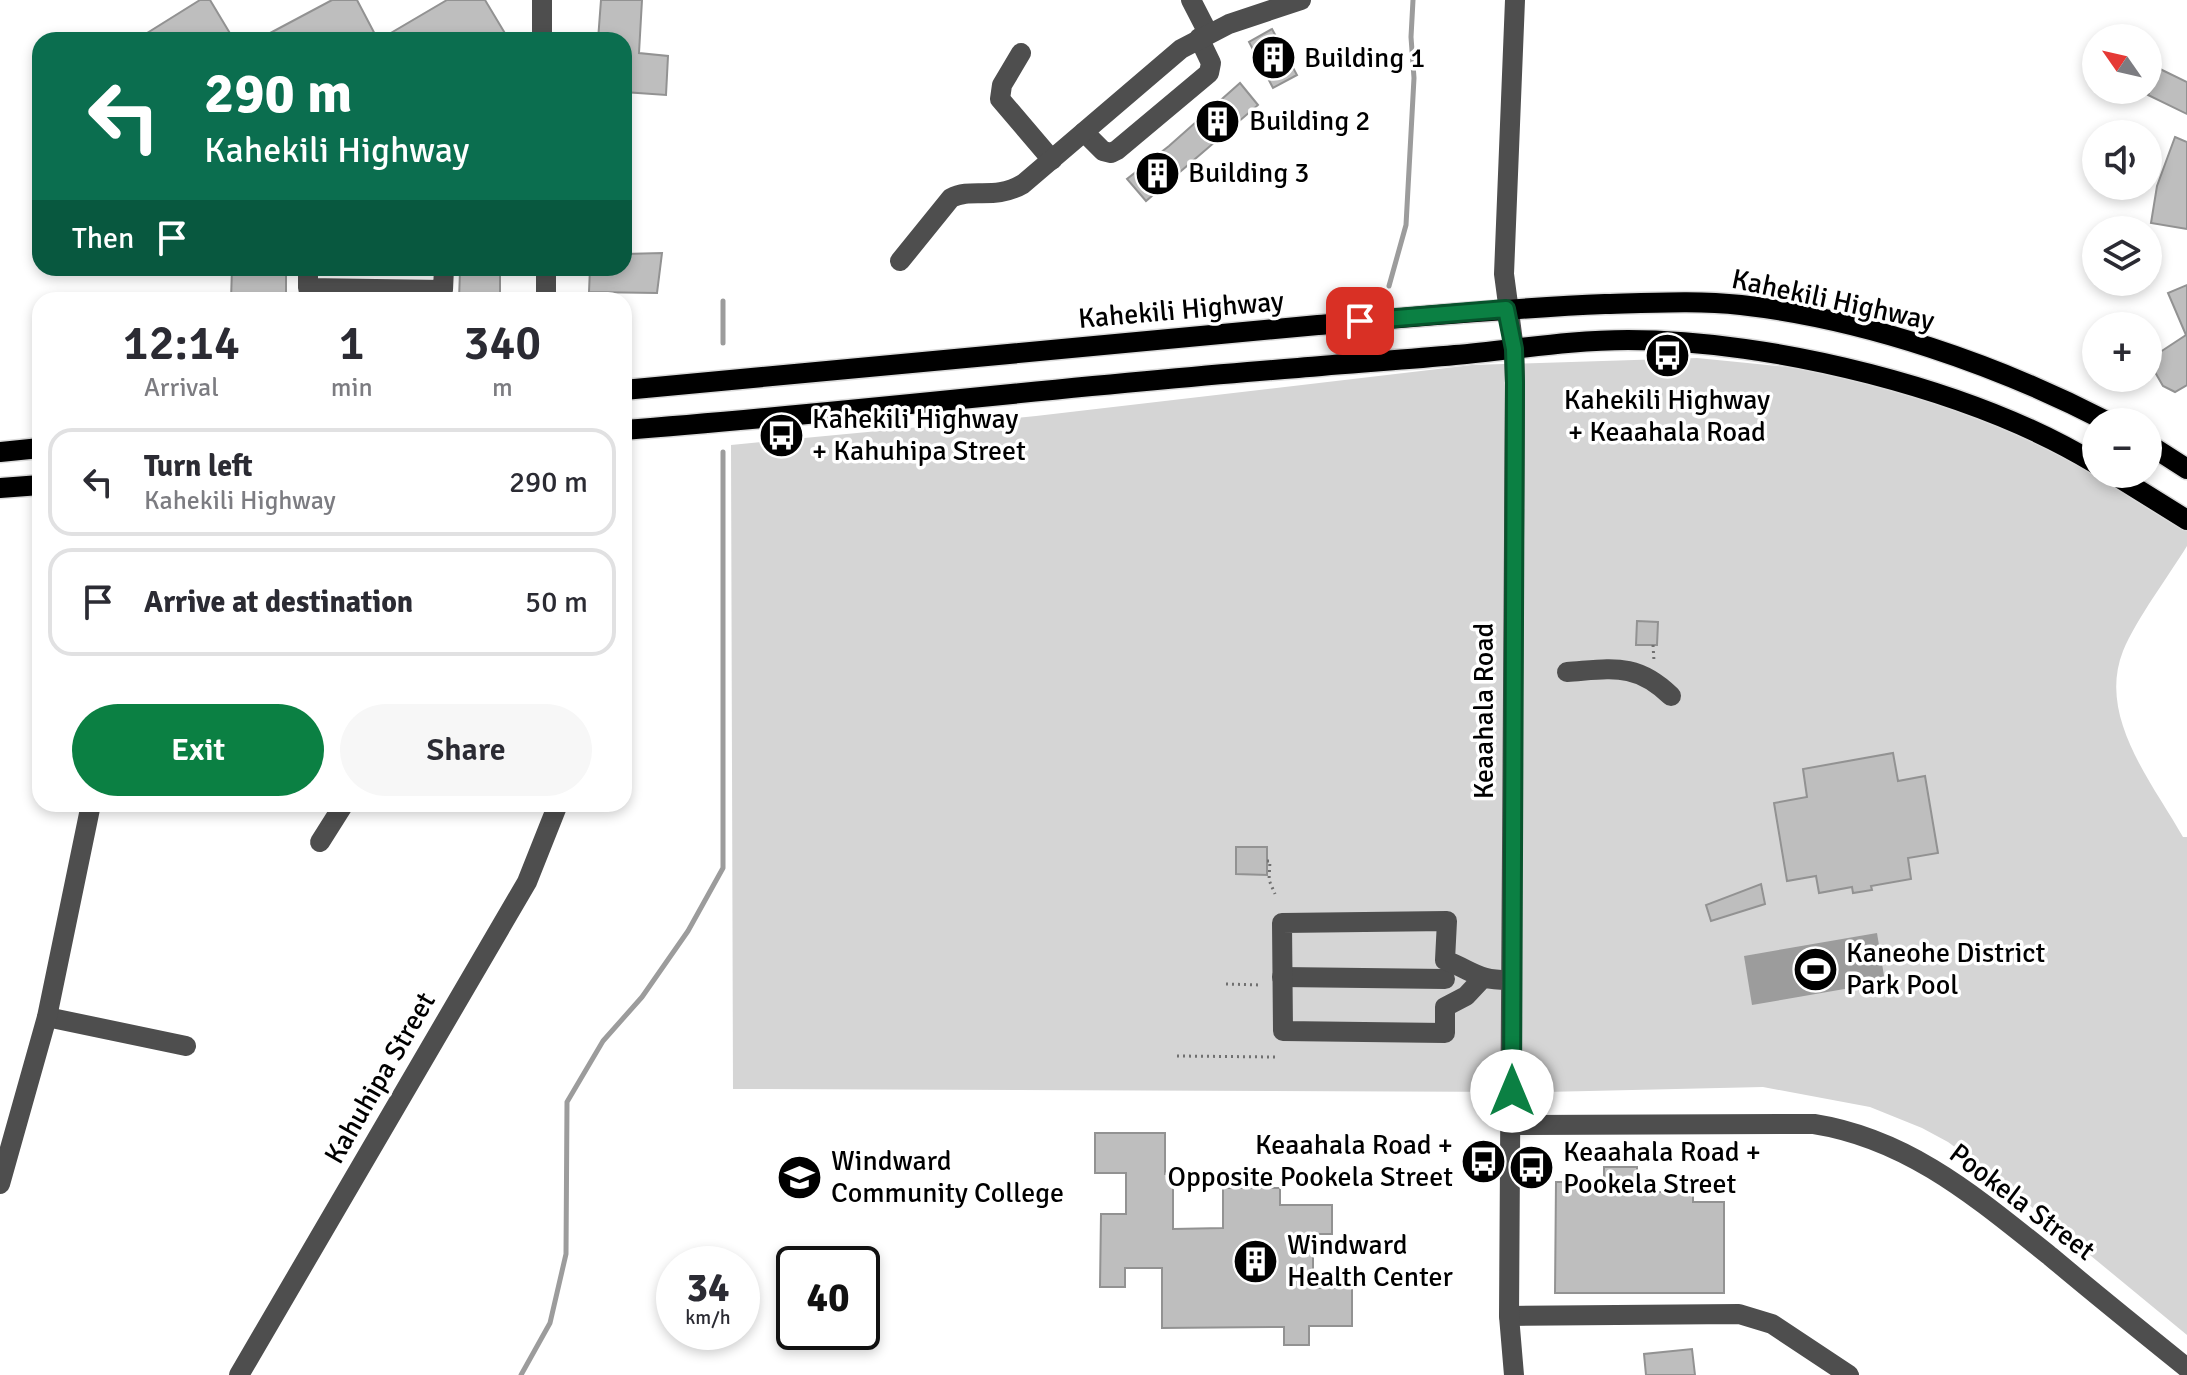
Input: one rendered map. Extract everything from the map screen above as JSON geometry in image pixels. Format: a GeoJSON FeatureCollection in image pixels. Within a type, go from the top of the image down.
{"type":"FeatureCollection","features":[{"type":"Feature","properties":{"kind":"main road","name":"Kahekili Highway"},"geometry":{"type":"LineString","coordinates":[[632,389],[1506,309],[1707,301],[1794,314],[1869,331],[1978,365],[2082,409]]}},
{"type":"Feature","properties":{"kind":"main road"},"geometry":{"type":"LineString","coordinates":[[632,429],[790,418],[1206,375],[1629,340],[1732,349],[1843,368],[1892,380],[1988,412],[2035,431],[2082,456]]}},
{"type":"Feature","properties":{"kind":"main road"},"geometry":{"type":"LineString","coordinates":[[0,452],[32,449]]}},
{"type":"Feature","properties":{"kind":"main road"},"geometry":{"type":"LineString","coordinates":[[2162,453],[2187,469]]}},
{"type":"Feature","properties":{"kind":"main road"},"geometry":{"type":"LineString","coordinates":[[0,488],[32,486]]}},
{"type":"Feature","properties":{"kind":"main road"},"geometry":{"type":"LineString","coordinates":[[2136,488],[2187,520]]}},
{"type":"Feature","properties":{"kind":"street"},"geometry":{"type":"LineString","coordinates":[[542,0],[542,32]]}},
{"type":"Feature","properties":{"kind":"street"},"geometry":{"type":"LineString","coordinates":[[1084,132],[1103,151],[1111,153],[1209,73],[1211,63],[1191,0]]}},
{"type":"Feature","properties":{"kind":"street"},"geometry":{"type":"LineString","coordinates":[[900,261],[951,198],[963,194],[1007,193],[1023,184],[1203,35],[1301,0]]}},
{"type":"Feature","properties":{"kind":"street","name":"Keaahala Road"},"geometry":{"type":"LineString","coordinates":[[1514,1375],[1509,1316],[1514,349],[1506,309],[1504,274],[1515,0]]}},
{"type":"Feature","properties":{"kind":"street"},"geometry":{"type":"LineString","coordinates":[[1021,53],[1002,85],[1000,99],[1052,160]]}},
{"type":"Feature","properties":{"kind":"street"},"geometry":{"type":"LineString","coordinates":[[308,276],[308,288],[443,290],[444,276]]}},
{"type":"Feature","properties":{"kind":"street"},"geometry":{"type":"LineString","coordinates":[[1567,672],[1612,668],[1638,672],[1656,682],[1671,696]]}},
{"type":"Feature","properties":{"kind":"street"},"geometry":{"type":"LineString","coordinates":[[0,1184],[47,1017],[89,812]]}},
{"type":"Feature","properties":{"kind":"street"},"geometry":{"type":"LineString","coordinates":[[320,842],[339,812]]}},
{"type":"Feature","properties":{"kind":"street","name":"Kahuhipa Street"},"geometry":{"type":"LineString","coordinates":[[239,1375],[527,882],[555,812]]}},
{"type":"Feature","properties":{"kind":"street"},"geometry":{"type":"LineString","coordinates":[[1447,921],[1445,1033],[1283,1031],[1279,981],[1282,923],[1447,921]]}},
{"type":"Feature","properties":{"kind":"street"},"geometry":{"type":"LineString","coordinates":[[1279,981],[1445,969],[1469,970],[1481,980],[1512,980]]}},
{"type":"Feature","properties":{"kind":"street"},"geometry":{"type":"LineString","coordinates":[[1445,1007],[1466,996],[1481,980]]}},
{"type":"Feature","properties":{"kind":"street"},"geometry":{"type":"LineString","coordinates":[[47,1017],[186,1046]]}},
{"type":"Feature","properties":{"kind":"street","name":"Pookela Street"},"geometry":{"type":"LineString","coordinates":[[1512,1125],[1814,1124],[1859,1134],[1909,1154],[1956,1182],[2187,1368]]}},
{"type":"Feature","properties":{"kind":"street"},"geometry":{"type":"LineString","coordinates":[[1509,1316],[1739,1314],[1772,1324],[1849,1375]]}},
{"type":"Feature","properties":{"kind":"path"},"geometry":{"type":"LineString","coordinates":[[1267,861],[1270,861],[1269,880],[1275,894]]}},
{"type":"Feature","properties":{"kind":"path"},"geometry":{"type":"LineString","coordinates":[[1226,984],[1279,981]]}},
{"type":"Feature","properties":{"kind":"path"},"geometry":{"type":"LineString","coordinates":[[1177,1056],[1275,1057]]}},
{"type":"Feature","properties":{"kind":"shaded area"},"geometry":{"type":"Polygon","coordinates":[[[1697,358],[1829,371],[1911,392],[2046,444],[2082,466],[2082,488],[2117,488],[2187,531],[2187,546],[2144,611],[2123,651],[2117,676],[2117,700],[2132,748],[2183,837],[2187,837],[2187,1335],[1994,1176],[1948,1142],[1870,1107],[1763,1087],[1545,1092],[733,1089],[731,445],[1036,416],[1472,365],[1697,358]]]}},
{"type":"Feature","properties":{"kind":"shaded area","name":"Kaneohe District Park Pool"},"geometry":{"type":"Polygon","coordinates":[[[1877,933],[1885,982],[1752,1005],[1744,956],[1877,933]]]}},
{"type":"Feature","properties":{"kind":"building"},"geometry":{"type":"Polygon","coordinates":[[[200,0],[210,0],[229,32],[149,32],[200,0]]]}},
{"type":"Feature","properties":{"kind":"building"},"geometry":{"type":"Polygon","coordinates":[[[332,0],[357,0],[374,32],[272,32],[332,0]]]}},
{"type":"Feature","properties":{"kind":"building"},"geometry":{"type":"Polygon","coordinates":[[[447,0],[485,0],[504,32],[393,32],[447,0]]]}},
{"type":"Feature","properties":{"kind":"building"},"geometry":{"type":"Polygon","coordinates":[[[601,0],[642,0],[639,53],[668,56],[666,95],[632,93],[632,32],[599,32],[601,0]]]}},
{"type":"Feature","properties":{"kind":"building","name":"Building 1"},"geometry":{"type":"Polygon","coordinates":[[[1272,29],[1297,75],[1273,88],[1249,42],[1272,29]]]}},
{"type":"Feature","properties":{"kind":"building"},"geometry":{"type":"Polygon","coordinates":[[[2162,70],[2187,82],[2187,114],[2162,102],[2162,70]]]}},
{"type":"Feature","properties":{"kind":"building"},"geometry":{"type":"Polygon","coordinates":[[[1240,83],[1258,105],[1146,201],[1127,179],[1240,83]]]}},
{"type":"Feature","properties":{"kind":"building"},"geometry":{"type":"Polygon","coordinates":[[[2175,137],[2187,142],[2187,229],[2162,225],[2162,216],[2152,216],[2155,200],[2162,200],[2162,172],[2175,137]]]}},
{"type":"Feature","properties":{"kind":"building"},"geometry":{"type":"Polygon","coordinates":[[[662,253],[657,293],[589,292],[590,276],[632,276],[632,254],[662,253]]]}},
{"type":"Feature","properties":{"kind":"building"},"geometry":{"type":"Polygon","coordinates":[[[232,276],[286,276],[286,292],[231,292],[232,276]]]}},
{"type":"Feature","properties":{"kind":"building"},"geometry":{"type":"Polygon","coordinates":[[[460,276],[500,276],[500,292],[459,292],[460,276]]]}},
{"type":"Feature","properties":{"kind":"building"},"geometry":{"type":"Polygon","coordinates":[[[2187,285],[2187,385],[2175,392],[2162,384],[2162,351],[2186,335],[2168,293],[2187,285]]]}},
{"type":"Feature","properties":{"kind":"building"},"geometry":{"type":"Polygon","coordinates":[[[1637,621],[1658,622],[1657,645],[1636,645],[1637,621]]]}},
{"type":"Feature","properties":{"kind":"building"},"geometry":{"type":"Polygon","coordinates":[[[1893,753],[1898,781],[1925,776],[1938,853],[1908,858],[1911,879],[1871,886],[1872,890],[1853,893],[1852,887],[1819,893],[1816,876],[1787,881],[1774,803],[1807,797],[1803,769],[1893,753]]]}},
{"type":"Feature","properties":{"kind":"building"},"geometry":{"type":"Polygon","coordinates":[[[1236,847],[1267,847],[1267,875],[1236,874],[1236,847]]]}},
{"type":"Feature","properties":{"kind":"building"},"geometry":{"type":"Polygon","coordinates":[[[1761,884],[1765,904],[1711,921],[1706,905],[1761,884]]]}},
{"type":"Feature","properties":{"kind":"building","name":"Windward Health Center"},"geometry":{"type":"Polygon","coordinates":[[[1095,1133],[1165,1133],[1165,1174],[1173,1174],[1173,1229],[1223,1228],[1223,1188],[1280,1188],[1280,1205],[1332,1205],[1332,1234],[1313,1234],[1313,1288],[1352,1288],[1352,1326],[1309,1326],[1309,1345],[1284,1345],[1284,1327],[1162,1328],[1162,1268],[1125,1268],[1125,1287],[1100,1287],[1101,1214],[1126,1214],[1126,1173],[1095,1173],[1095,1133]]]}},
{"type":"Feature","properties":{"kind":"building"},"geometry":{"type":"Polygon","coordinates":[[[1604,1167],[1637,1167],[1637,1185],[1647,1185],[1647,1192],[1693,1192],[1693,1202],[1724,1202],[1724,1293],[1555,1293],[1556,1182],[1604,1182],[1604,1167]]]}},
{"type":"Feature","properties":{"kind":"building"},"geometry":{"type":"Polygon","coordinates":[[[1692,1349],[1695,1375],[1646,1375],[1644,1354],[1692,1349]]]}},
{"type":"Feature","properties":{"kind":"waterway"},"geometry":{"type":"LineString","coordinates":[[1389,286],[1406,225],[1414,78],[1411,37],[1413,0]]}},
{"type":"Feature","properties":{"kind":"waterway"},"geometry":{"type":"LineString","coordinates":[[723,301],[723,343]]}},
{"type":"Feature","properties":{"kind":"waterway"},"geometry":{"type":"LineString","coordinates":[[521,1375],[550,1323],[566,1254],[567,1102],[603,1041],[642,997],[688,931],[723,868],[723,452]]}},
{"type":"Feature","properties":{"kind":"place","name":"Building 1"},"geometry":{"type":"Point","coordinates":[1273,58]}},
{"type":"Feature","properties":{"kind":"place","name":"Building 2"},"geometry":{"type":"Point","coordinates":[1218,121]}},
{"type":"Feature","properties":{"kind":"place","name":"Building 3"},"geometry":{"type":"Point","coordinates":[1157,173]}},
{"type":"Feature","properties":{"kind":"place","name":"Kahekili Highway + Keaahala Road"},"geometry":{"type":"Point","coordinates":[1667,356]}},
{"type":"Feature","properties":{"kind":"place","name":"Kahekili Highway + Kahuhipa Street"},"geometry":{"type":"Point","coordinates":[781,435]}},
{"type":"Feature","properties":{"kind":"place","name":"Kaneohe District Park Pool"},"geometry":{"type":"Point","coordinates":[1815,969]}},
{"type":"Feature","properties":{"kind":"place","name":"Keaahala Road + Opposite Pookela Street"},"geometry":{"type":"Point","coordinates":[1484,1161]}},
{"type":"Feature","properties":{"kind":"place","name":"Keaahala Road + Pookela Street"},"geometry":{"type":"Point","coordinates":[1532,1168]}},
{"type":"Feature","properties":{"kind":"place","name":"Windward Community College"},"geometry":{"type":"Point","coordinates":[800,1177]}},
{"type":"Feature","properties":{"kind":"place","name":"Windward Health Center"},"geometry":{"type":"Point","coordinates":[1256,1261]}},
{"type":"Feature","properties":{"kind":"route"},"geometry":{"type":"LineString","coordinates":[[1360,321],[1506,309],[1514,349],[1512,1091]]}}]}
